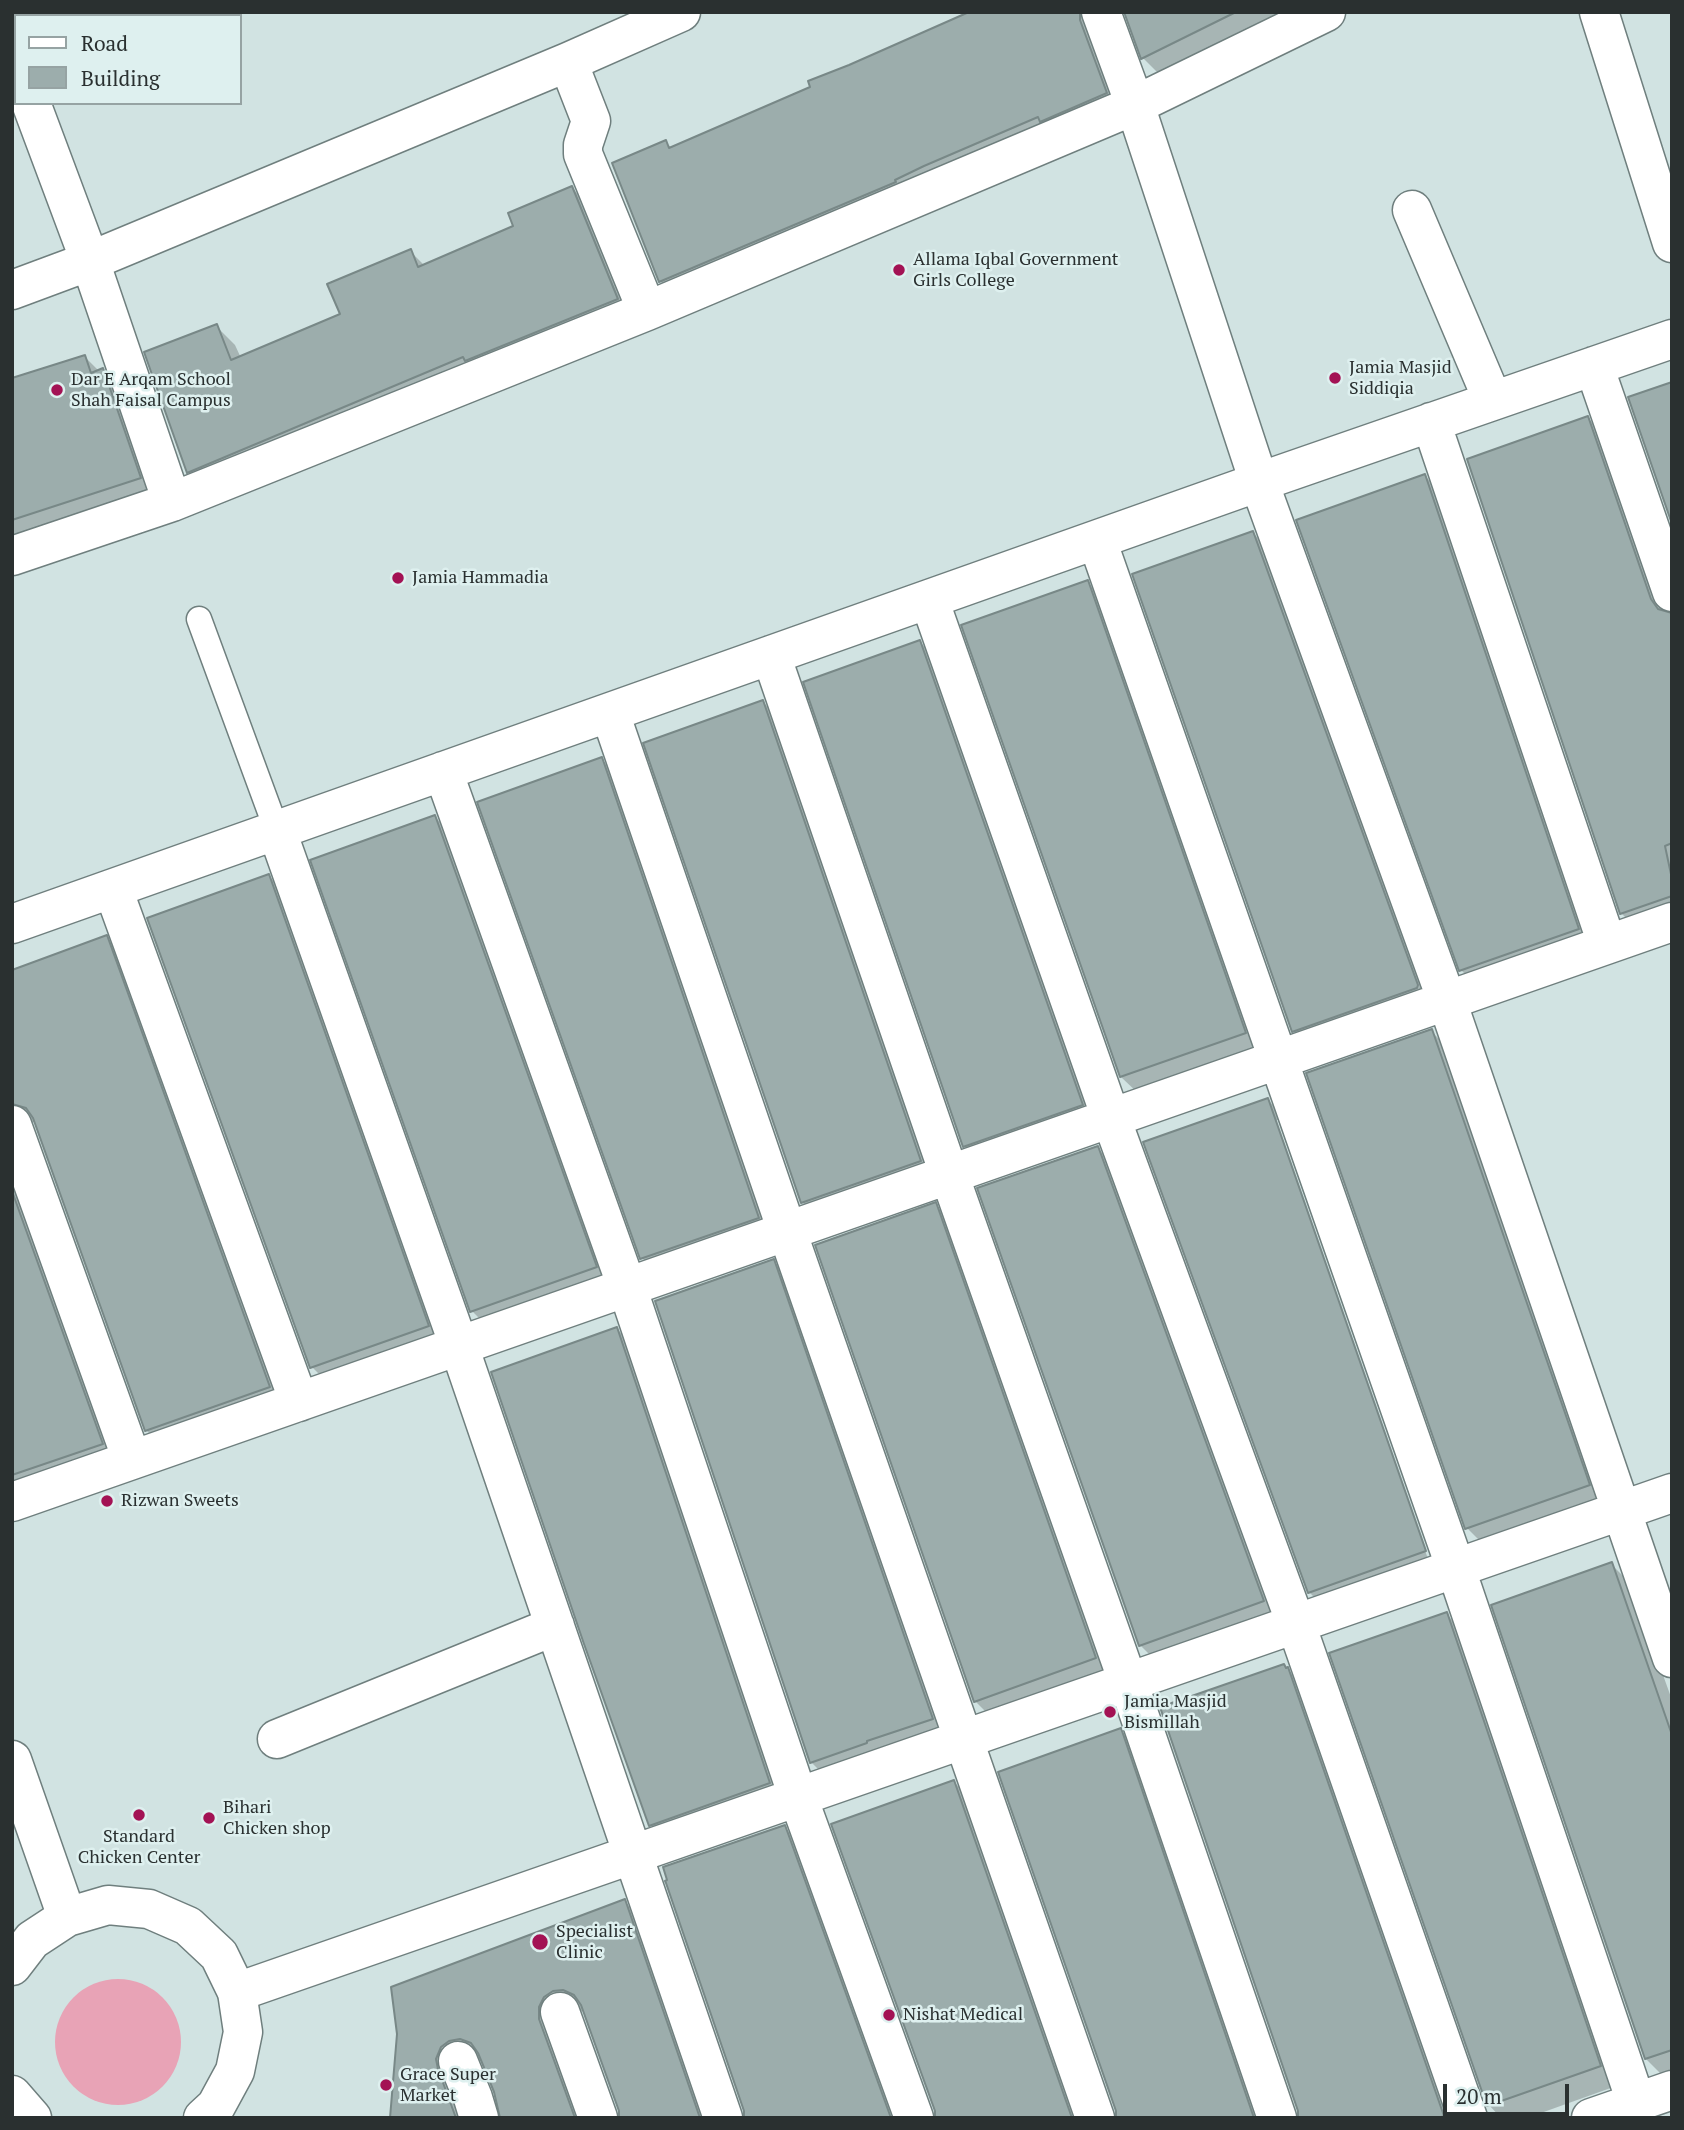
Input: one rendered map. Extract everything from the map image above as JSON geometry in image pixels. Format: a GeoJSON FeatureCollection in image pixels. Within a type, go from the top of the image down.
{"type":"FeatureCollection","features":[{"type":"Feature","properties":{"kind":"street"},"geometry":{"type":"LineString","coordinates":[[12,290],[90,261],[568,62],[681,12]]}},
{"type":"Feature","properties":{"kind":"street"},"geometry":{"type":"LineString","coordinates":[[1101,12],[1135,105],[1259,482],[1447,1001],[1672,1658]]}},
{"type":"Feature","properties":{"kind":"street"},"geometry":{"type":"LineString","coordinates":[[12,556],[172,502],[647,311],[1135,105],[1326,12]]}},
{"type":"Feature","properties":{"kind":"street"},"geometry":{"type":"LineString","coordinates":[[1599,12],[1672,243]]}},
{"type":"Feature","properties":{"kind":"street"},"geometry":{"type":"LineString","coordinates":[[568,62],[591,121],[583,145],[583,154],[647,311]]}},
{"type":"Feature","properties":{"kind":"street"},"geometry":{"type":"LineString","coordinates":[[32,105],[90,261],[172,502]]}},
{"type":"Feature","properties":{"kind":"street"},"geometry":{"type":"LineString","coordinates":[[1412,210],[1493,401]]}},
{"type":"Feature","properties":{"kind":"street"},"geometry":{"type":"LineString","coordinates":[[12,924],[1259,482],[1672,339]]}},
{"type":"Feature","properties":{"kind":"street"},"geometry":{"type":"LineString","coordinates":[[1594,366],[1672,592]]}},
{"type":"Feature","properties":{"kind":"street"},"geometry":{"type":"LineString","coordinates":[[1432,422],[1607,944]]}},
{"type":"Feature","properties":{"kind":"street"},"geometry":{"type":"LineString","coordinates":[[1097,540],[1455,1569],[1636,2102]]}},
{"type":"Feature","properties":{"kind":"street"},"geometry":{"type":"LineString","coordinates":[[929,599],[1111,1118],[1296,1624],[1468,2118]]}},
{"type":"Feature","properties":{"kind":"street"},"geometry":{"type":"LineString","coordinates":[[771,655],[1277,2118]]}},
{"type":"Feature","properties":{"kind":"street"},"geometry":{"type":"LineString","coordinates":[[610,713],[1095,2118]]}},
{"type":"Feature","properties":{"kind":"street"},"geometry":{"type":"LineString","coordinates":[[443,771],[627,1287],[798,1797],[914,2118]]}},
{"type":"Feature","properties":{"kind":"street"},"geometry":{"type":"LineString","coordinates":[[277,831],[459,1346],[723,2118]]}},
{"type":"Feature","properties":{"kind":"street"},"geometry":{"type":"LineString","coordinates":[[113,889],[299,1402]]}},
{"type":"Feature","properties":{"kind":"street"},"geometry":{"type":"LineString","coordinates":[[12,1502],[1672,922]]}},
{"type":"Feature","properties":{"kind":"street"},"geometry":{"type":"LineString","coordinates":[[12,1125],[132,1460]]}},
{"type":"Feature","properties":{"kind":"street"},"geometry":{"type":"LineString","coordinates":[[237,1992],[1672,1493]]}},
{"type":"Feature","properties":{"kind":"street"},"geometry":{"type":"LineString","coordinates":[[277,1739],[555,1626]]}},
{"type":"Feature","properties":{"kind":"street"},"geometry":{"type":"LineString","coordinates":[[12,1760],[66,1917]]}},
{"type":"Feature","properties":{"kind":"street"},"geometry":{"type":"LineString","coordinates":[[12,1966],[32,1940],[66,1917],[107,1905],[149,1909],[188,1926],[219,1955],[237,1992],[243,2032],[235,2071],[211,2114]]}},
{"type":"Feature","properties":{"kind":"street"},"geometry":{"type":"LineString","coordinates":[[560,2012],[598,2118]]}},
{"type":"Feature","properties":{"kind":"street"},"geometry":{"type":"LineString","coordinates":[[458,2061],[474,2098],[479,2118]]}},
{"type":"Feature","properties":{"kind":"street"},"geometry":{"type":"LineString","coordinates":[[1591,2118],[1672,2090]]}},
{"type":"Feature","properties":{"kind":"street"},"geometry":{"type":"LineString","coordinates":[[12,2095],[32,2118]]}},
{"type":"Feature","properties":{"kind":"lane"},"geometry":{"type":"LineString","coordinates":[[199,619],[277,831]]}},
{"type":"Feature","properties":{"kind":"shaded area"},"geometry":{"type":"Polygon","coordinates":[[[118,1979],[142,1984],[162,1998],[176,2018],[181,2042],[176,2066],[162,2086],[142,2100],[118,2105],[94,2100],[74,2086],[60,2066],[55,2042],[60,2018],[74,1998],[94,1984],[118,1979]]]}},
{"type":"Feature","properties":{"kind":"building"},"geometry":{"type":"Polygon","coordinates":[[[969,12],[1080,12],[1080,20],[1107,93],[1040,122],[1038,117],[924,166],[895,180],[896,182],[659,282],[612,163],[666,140],[669,148],[810,87],[808,81],[969,12]]]}},
{"type":"Feature","properties":{"kind":"building"},"geometry":{"type":"Polygon","coordinates":[[[1124,12],[1236,12],[1141,59],[1124,12]]]}},
{"type":"Feature","properties":{"kind":"building"},"geometry":{"type":"Polygon","coordinates":[[[572,186],[618,299],[465,361],[463,357],[187,473],[144,352],[217,324],[231,360],[340,314],[327,284],[411,249],[418,267],[513,226],[508,213],[572,186]]]}},
{"type":"Feature","properties":{"kind":"building"},"geometry":{"type":"Polygon","coordinates":[[[85,355],[91,373],[103,368],[141,478],[12,520],[12,378],[85,355]]]}},
{"type":"Feature","properties":{"kind":"building"},"geometry":{"type":"Polygon","coordinates":[[[1672,382],[1672,524],[1628,397],[1672,382]]]}},
{"type":"Feature","properties":{"kind":"building"},"geometry":{"type":"Polygon","coordinates":[[[1588,416],[1651,599],[1658,609],[1672,613],[1672,843],[1665,846],[1672,879],[1672,896],[1620,914],[1467,459],[1588,416]]]}},
{"type":"Feature","properties":{"kind":"building"},"geometry":{"type":"Polygon","coordinates":[[[1425,474],[1579,929],[1459,971],[1296,520],[1425,474]]]}},
{"type":"Feature","properties":{"kind":"building"},"geometry":{"type":"Polygon","coordinates":[[[1253,531],[1418,985],[1417,988],[1292,1032],[1132,574],[1253,531]]]}},
{"type":"Feature","properties":{"kind":"building"},"geometry":{"type":"Polygon","coordinates":[[[1088,580],[1246,1033],[1120,1077],[961,625],[1088,580]]]}},
{"type":"Feature","properties":{"kind":"building"},"geometry":{"type":"Polygon","coordinates":[[[920,640],[1083,1105],[963,1147],[803,682],[920,640]]]}},
{"type":"Feature","properties":{"kind":"building"},"geometry":{"type":"Polygon","coordinates":[[[763,700],[921,1161],[801,1203],[643,743],[763,700]]]}},
{"type":"Feature","properties":{"kind":"building"},"geometry":{"type":"Polygon","coordinates":[[[602,757],[759,1218],[640,1259],[477,802],[602,757]]]}},
{"type":"Feature","properties":{"kind":"building"},"geometry":{"type":"Polygon","coordinates":[[[435,815],[597,1267],[470,1312],[310,860],[435,815]]]}},
{"type":"Feature","properties":{"kind":"building"},"geometry":{"type":"Polygon","coordinates":[[[269,874],[429,1326],[310,1368],[147,918],[269,874]]]}},
{"type":"Feature","properties":{"kind":"building"},"geometry":{"type":"Polygon","coordinates":[[[107,935],[270,1387],[145,1431],[33,1118],[26,1108],[12,1104],[12,970],[107,935]]]}},
{"type":"Feature","properties":{"kind":"building"},"geometry":{"type":"Polygon","coordinates":[[[1432,1029],[1590,1485],[1465,1529],[1306,1073],[1432,1029]]]}},
{"type":"Feature","properties":{"kind":"building"},"geometry":{"type":"Polygon","coordinates":[[[1268,1098],[1426,1551],[1308,1593],[1143,1142],[1268,1098]]]}},
{"type":"Feature","properties":{"kind":"building"},"geometry":{"type":"Polygon","coordinates":[[[1098,1146],[1264,1601],[1139,1646],[977,1188],[1098,1146]]]}},
{"type":"Feature","properties":{"kind":"building"},"geometry":{"type":"Polygon","coordinates":[[[12,1191],[103,1444],[12,1475],[12,1191]]]}},
{"type":"Feature","properties":{"kind":"building"},"geometry":{"type":"Polygon","coordinates":[[[936,1202],[1096,1658],[974,1702],[815,1245],[936,1202]]]}},
{"type":"Feature","properties":{"kind":"building"},"geometry":{"type":"Polygon","coordinates":[[[774,1259],[933,1719],[810,1763],[655,1301],[774,1259]]]}},
{"type":"Feature","properties":{"kind":"building"},"geometry":{"type":"Polygon","coordinates":[[[617,1327],[770,1783],[649,1826],[491,1372],[617,1327]]]}},
{"type":"Feature","properties":{"kind":"building"},"geometry":{"type":"Polygon","coordinates":[[[1612,1562],[1672,1735],[1672,2050],[1645,2059],[1491,1605],[1612,1562]]]}},
{"type":"Feature","properties":{"kind":"building"},"geometry":{"type":"Polygon","coordinates":[[[1447,1612],[1601,2066],[1487,2106],[1329,1653],[1447,1612]]]}},
{"type":"Feature","properties":{"kind":"building"},"geometry":{"type":"Polygon","coordinates":[[[1284,1664],[1288,1667],[1444,2116],[1439,2118],[1298,2118],[1298,2111],[1160,1707],[1284,1664]]]}},
{"type":"Feature","properties":{"kind":"building"},"geometry":{"type":"Polygon","coordinates":[[[1121,1728],[1254,2118],[1116,2118],[1116,2111],[998,1772],[1121,1728]]]}},
{"type":"Feature","properties":{"kind":"building"},"geometry":{"type":"Polygon","coordinates":[[[954,1780],[1072,2118],[935,2118],[935,2111],[831,1824],[954,1780]]]}},
{"type":"Feature","properties":{"kind":"building"},"geometry":{"type":"Polygon","coordinates":[[[785,1825],[891,2118],[744,2118],[744,2111],[665,1881],[667,1880],[663,1867],[785,1825]]]}},
{"type":"Feature","properties":{"kind":"building"},"geometry":{"type":"Polygon","coordinates":[[[625,1899],[700,2118],[619,2118],[619,2111],[581,2005],[574,1995],[563,1990],[553,1991],[544,1997],[539,2007],[539,2019],[575,2118],[500,2118],[494,2092],[478,2053],[471,2043],[460,2039],[449,2041],[441,2047],[436,2059],[456,2118],[390,2118],[397,2034],[391,1987],[625,1899]]]}},
{"type":"Feature","properties":{"kind":"place","name":"Allama Iqbal Government Girls College"},"geometry":{"type":"Point","coordinates":[899,270]}},
{"type":"Feature","properties":{"kind":"place","name":"Jamia Masjid Siddiqia"},"geometry":{"type":"Point","coordinates":[1335,378]}},
{"type":"Feature","properties":{"kind":"place","name":"Dar E Arqam School Shah Faisal Campus"},"geometry":{"type":"Point","coordinates":[57,390]}},
{"type":"Feature","properties":{"kind":"place","name":"Jamia Hammadia"},"geometry":{"type":"Point","coordinates":[398,578]}},
{"type":"Feature","properties":{"kind":"place","name":"Rizwan Sweets"},"geometry":{"type":"Point","coordinates":[107,1501]}},
{"type":"Feature","properties":{"kind":"place","name":"Jamia Masjid Bismillah"},"geometry":{"type":"Point","coordinates":[1110,1712]}},
{"type":"Feature","properties":{"kind":"place","name":"Standard Chicken Center"},"geometry":{"type":"Point","coordinates":[139,1815]}},
{"type":"Feature","properties":{"kind":"place","name":"Bihari Chicken shop"},"geometry":{"type":"Point","coordinates":[209,1818]}},
{"type":"Feature","properties":{"kind":"place","name":"Specialist Clinic"},"geometry":{"type":"Point","coordinates":[540,1942]}},
{"type":"Feature","properties":{"kind":"place","name":"Nishat Medical"},"geometry":{"type":"Point","coordinates":[889,2015]}},
{"type":"Feature","properties":{"kind":"place","name":"Grace Super Market"},"geometry":{"type":"Point","coordinates":[386,2085]}}]}
